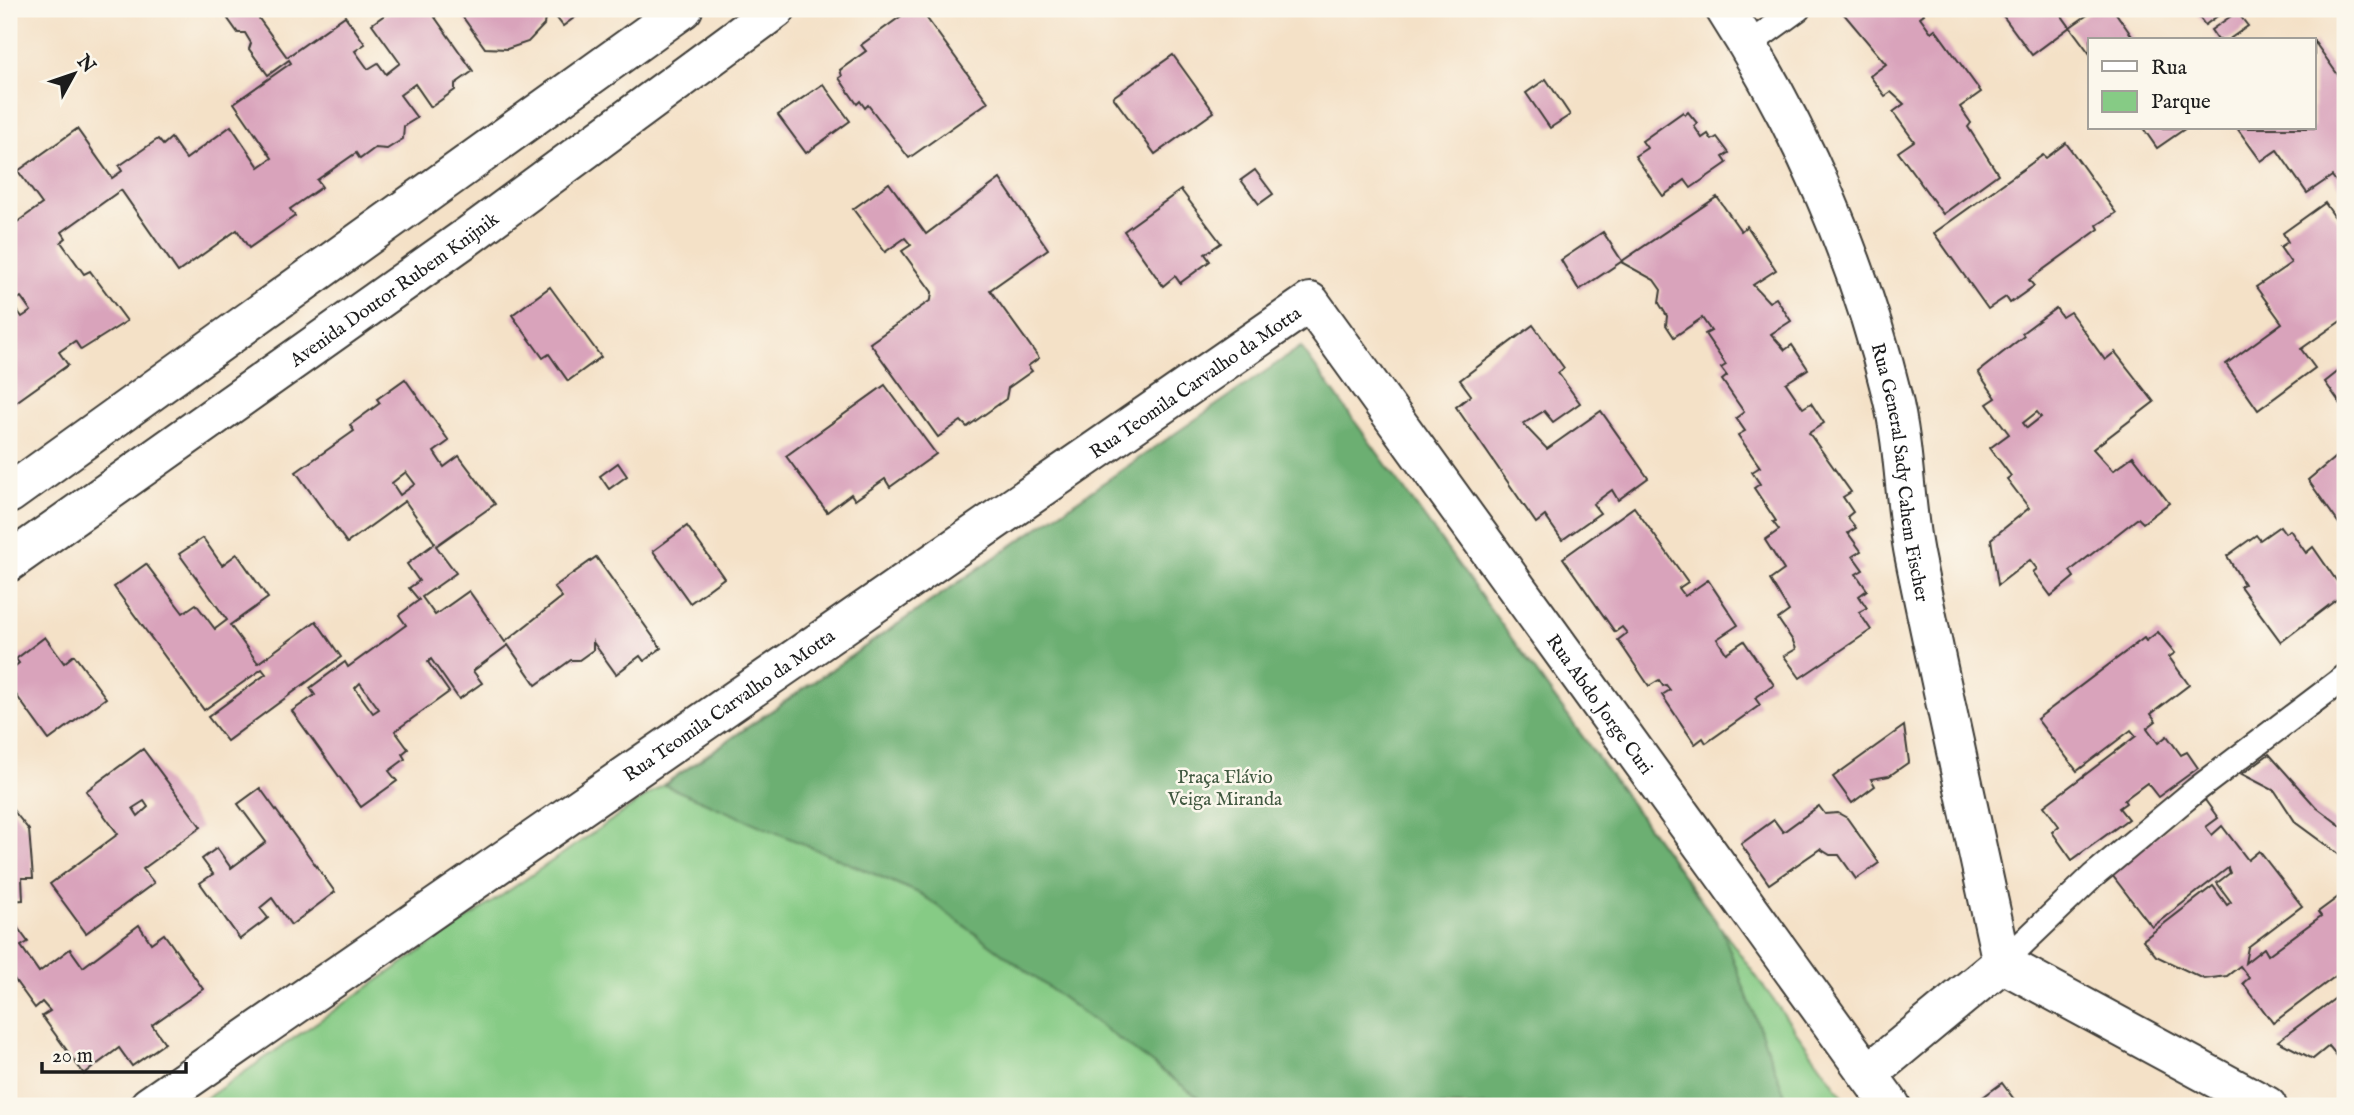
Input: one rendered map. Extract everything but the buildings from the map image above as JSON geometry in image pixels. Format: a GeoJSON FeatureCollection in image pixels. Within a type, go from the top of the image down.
{"type":"FeatureCollection","features":[{"type":"Feature","properties":{"kind":"street"},"geometry":{"type":"LineString","coordinates":[[9,494],[683,9]]}},
{"type":"Feature","properties":{"kind":"street","name":"Avenida Doutor Rubem Knijnik"},"geometry":{"type":"LineString","coordinates":[[9,562],[467,237],[776,9]]}},
{"type":"Feature","properties":{"kind":"street","name":"Rua General Sady Cahem Fischer"},"geometry":{"type":"LineString","coordinates":[[1725,9],[1748,45],[1815,175],[1856,269],[1893,399],[1914,550],[2002,963]]}},
{"type":"Feature","properties":{"kind":"street"},"geometry":{"type":"LineString","coordinates":[[432,190],[467,237]]}},
{"type":"Feature","properties":{"kind":"street","name":"Rua Abdo Jorge Curi"},"geometry":{"type":"LineString","coordinates":[[1310,302],[1891,1106]]}},
{"type":"Feature","properties":{"kind":"street","name":"Rua Teomila Carvalho da Motta"},"geometry":{"type":"LineString","coordinates":[[149,1106],[1310,302]]}},
{"type":"Feature","properties":{"kind":"street"},"geometry":{"type":"LineString","coordinates":[[1868,1074],[2002,963],[2267,1106]]}},
{"type":"Feature","properties":{"kind":"lane"},"geometry":{"type":"LineString","coordinates":[[1748,45],[1798,9]]}},
{"type":"Feature","properties":{"kind":"lane"},"geometry":{"type":"LineString","coordinates":[[2002,963],[2093,876],[2196,790],[2345,677]]}},
{"type":"Feature","properties":{"kind":"green space","name":"Praça Flávio Veiga Miranda"},"geometry":{"type":"Polygon","coordinates":[[[1301,347],[1850,1106],[195,1106],[1301,347]]]}},
{"type":"Feature","properties":{"kind":"green space","name":"Praça Flávio Veiga Miranda"},"geometry":{"type":"Polygon","coordinates":[[[1301,347],[1722,930],[1789,1106],[1210,1106],[921,894],[664,785],[1301,347]]]}}]}
